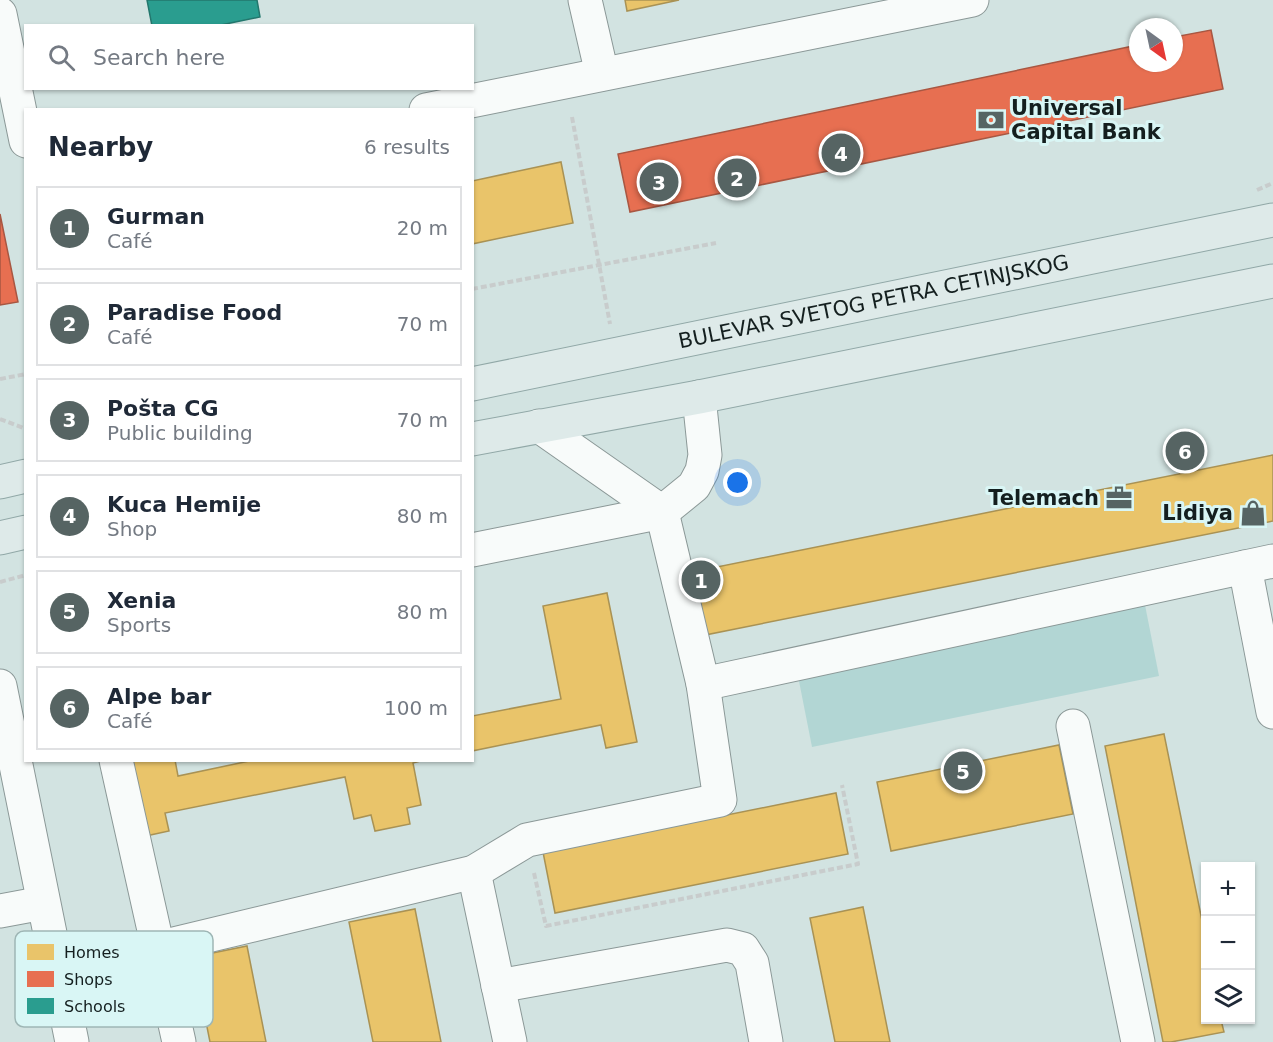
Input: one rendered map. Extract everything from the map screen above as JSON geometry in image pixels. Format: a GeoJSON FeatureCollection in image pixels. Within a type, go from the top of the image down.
{"type":"FeatureCollection","features":[{"type":"Feature","properties":{"kind":"main road","name":"BULEVAR SVETOG PETRA CETINJSKOG"},"geometry":{"type":"LineString","coordinates":[[474,384],[1273,220]]}},
{"type":"Feature","properties":{"kind":"main road"},"geometry":{"type":"LineString","coordinates":[[474,439],[699,397],[1273,281]]}},
{"type":"Feature","properties":{"kind":"main road"},"geometry":{"type":"LineString","coordinates":[[0,482],[24,476]]}},
{"type":"Feature","properties":{"kind":"main road"},"geometry":{"type":"LineString","coordinates":[[0,538],[24,532]]}},
{"type":"Feature","properties":{"kind":"street"},"geometry":{"type":"LineString","coordinates":[[585,0],[602,74]]}},
{"type":"Feature","properties":{"kind":"street"},"geometry":{"type":"LineString","coordinates":[[436,108],[972,0]]}},
{"type":"Feature","properties":{"kind":"street"},"geometry":{"type":"LineString","coordinates":[[0,14],[24,131]]}},
{"type":"Feature","properties":{"kind":"street"},"geometry":{"type":"LineString","coordinates":[[474,550],[662,512],[694,486],[702,471],[705,455],[699,397]]}},
{"type":"Feature","properties":{"kind":"street"},"geometry":{"type":"LineString","coordinates":[[213,935],[474,872],[527,840],[720,800],[704,684],[662,512],[539,426]]}},
{"type":"Feature","properties":{"kind":"street"},"geometry":{"type":"LineString","coordinates":[[704,684],[1259,564],[1273,712]]}},
{"type":"Feature","properties":{"kind":"street"},"geometry":{"type":"LineString","coordinates":[[0,686],[49,931]]}},
{"type":"Feature","properties":{"kind":"street"},"geometry":{"type":"LineString","coordinates":[[1073,726],[1138,1042]]}},
{"type":"Feature","properties":{"kind":"street"},"geometry":{"type":"LineString","coordinates":[[116,762],[153,931]]}},
{"type":"Feature","properties":{"kind":"street"},"geometry":{"type":"LineString","coordinates":[[474,872],[510,1042]]}},
{"type":"Feature","properties":{"kind":"street"},"geometry":{"type":"LineString","coordinates":[[0,911],[43,903]]}},
{"type":"Feature","properties":{"kind":"street"},"geometry":{"type":"LineString","coordinates":[[498,986],[727,945],[743,949],[752,963],[766,1042]]}},
{"type":"Feature","properties":{"kind":"street"},"geometry":{"type":"LineString","coordinates":[[69,1027],[72,1042]]}},
{"type":"Feature","properties":{"kind":"street"},"geometry":{"type":"LineString","coordinates":[[175,1027],[178,1042]]}},
{"type":"Feature","properties":{"kind":"path"},"geometry":{"type":"LineString","coordinates":[[572,117],[610,325]]}},
{"type":"Feature","properties":{"kind":"path"},"geometry":{"type":"LineString","coordinates":[[474,289],[716,243]]}},
{"type":"Feature","properties":{"kind":"path"},"geometry":{"type":"LineString","coordinates":[[0,379],[24,374]]}},
{"type":"Feature","properties":{"kind":"path"},"geometry":{"type":"LineString","coordinates":[[0,419],[24,428]]}},
{"type":"Feature","properties":{"kind":"path"},"geometry":{"type":"LineString","coordinates":[[0,582],[24,576]]}},
{"type":"Feature","properties":{"kind":"path"},"geometry":{"type":"LineString","coordinates":[[527,840],[546,926],[858,864],[842,785]]}},
{"type":"Feature","properties":{"kind":"shaded area"},"geometry":{"type":"Polygon","coordinates":[[[1145,605],[1159,676],[812,747],[798,676],[1145,605]]]}},
{"type":"Feature","properties":{"kind":"building: Homes"},"geometry":{"type":"Polygon","coordinates":[[[625,0],[679,0],[627,11],[625,0]]]}},
{"type":"Feature","properties":{"kind":"building: Homes"},"geometry":{"type":"Polygon","coordinates":[[[561,162],[573,223],[474,244],[474,181],[561,162]]]}},
{"type":"Feature","properties":{"kind":"building: Homes"},"geometry":{"type":"Polygon","coordinates":[[[1273,455],[1273,521],[705,635],[692,572],[1273,455]]]}},
{"type":"Feature","properties":{"kind":"building: Homes"},"geometry":{"type":"Polygon","coordinates":[[[607,593],[637,742],[606,748],[601,725],[474,751],[474,716],[561,699],[543,606],[607,593]]]}},
{"type":"Feature","properties":{"kind":"building: Homes"},"geometry":{"type":"Polygon","coordinates":[[[1164,734],[1201,915],[1201,1024],[1222,1024],[1224,1032],[1163,1042],[1105,746],[1164,734]]]}},
{"type":"Feature","properties":{"kind":"building: Homes"},"geometry":{"type":"Polygon","coordinates":[[[1059,745],[1073,814],[891,851],[877,782],[1059,745]]]}},
{"type":"Feature","properties":{"kind":"building: Homes"},"geometry":{"type":"Polygon","coordinates":[[[126,762],[175,762],[178,776],[244,762],[417,762],[413,763],[421,805],[407,808],[410,824],[375,831],[371,815],[354,819],[345,777],[165,813],[169,831],[141,837],[126,762]]]}},
{"type":"Feature","properties":{"kind":"building: Homes"},"geometry":{"type":"Polygon","coordinates":[[[836,793],[848,854],[555,913],[543,852],[836,793]]]}},
{"type":"Feature","properties":{"kind":"building: Homes"},"geometry":{"type":"Polygon","coordinates":[[[863,907],[890,1042],[835,1042],[810,918],[863,907]]]}},
{"type":"Feature","properties":{"kind":"building: Homes"},"geometry":{"type":"Polygon","coordinates":[[[415,909],[441,1042],[373,1042],[349,922],[415,909]]]}},
{"type":"Feature","properties":{"kind":"building: Homes"},"geometry":{"type":"Polygon","coordinates":[[[247,946],[266,1042],[210,1042],[207,1027],[213,1027],[213,953],[247,946]]]}},
{"type":"Feature","properties":{"kind":"building: Shops"},"geometry":{"type":"Polygon","coordinates":[[[1211,30],[1223,89],[630,212],[618,154],[1129,47],[1129,72],[1183,72],[1183,35],[1211,30]]]}},
{"type":"Feature","properties":{"kind":"building: Shops"},"geometry":{"type":"Polygon","coordinates":[[[0,214],[18,302],[0,305],[0,214]]]}},
{"type":"Feature","properties":{"kind":"building: Schools"},"geometry":{"type":"Polygon","coordinates":[[[147,0],[257,0],[260,17],[226,24],[152,24],[147,0]]]}},
{"type":"Feature","properties":{"kind":"place","name":"Universal Capital Bank"},"geometry":{"type":"Point","coordinates":[991,120]}},
{"type":"Feature","properties":{"kind":"place","name":"Kuca Hemije"},"geometry":{"type":"Point","coordinates":[841,153]}},
{"type":"Feature","properties":{"kind":"place","name":"Paradise Food"},"geometry":{"type":"Point","coordinates":[737,178]}},
{"type":"Feature","properties":{"kind":"place","name":"Pošta CG"},"geometry":{"type":"Point","coordinates":[659,182]}},
{"type":"Feature","properties":{"kind":"place","name":"Alpe bar"},"geometry":{"type":"Point","coordinates":[1185,451]}},
{"type":"Feature","properties":{"kind":"place","name":"Telemach"},"geometry":{"type":"Point","coordinates":[1119,498]}},
{"type":"Feature","properties":{"kind":"place","name":"Lidiya"},"geometry":{"type":"Point","coordinates":[1253,513]}},
{"type":"Feature","properties":{"kind":"place","name":"Gurman"},"geometry":{"type":"Point","coordinates":[701,580]}},
{"type":"Feature","properties":{"kind":"place","name":"Xenia"},"geometry":{"type":"Point","coordinates":[963,771]}}]}
